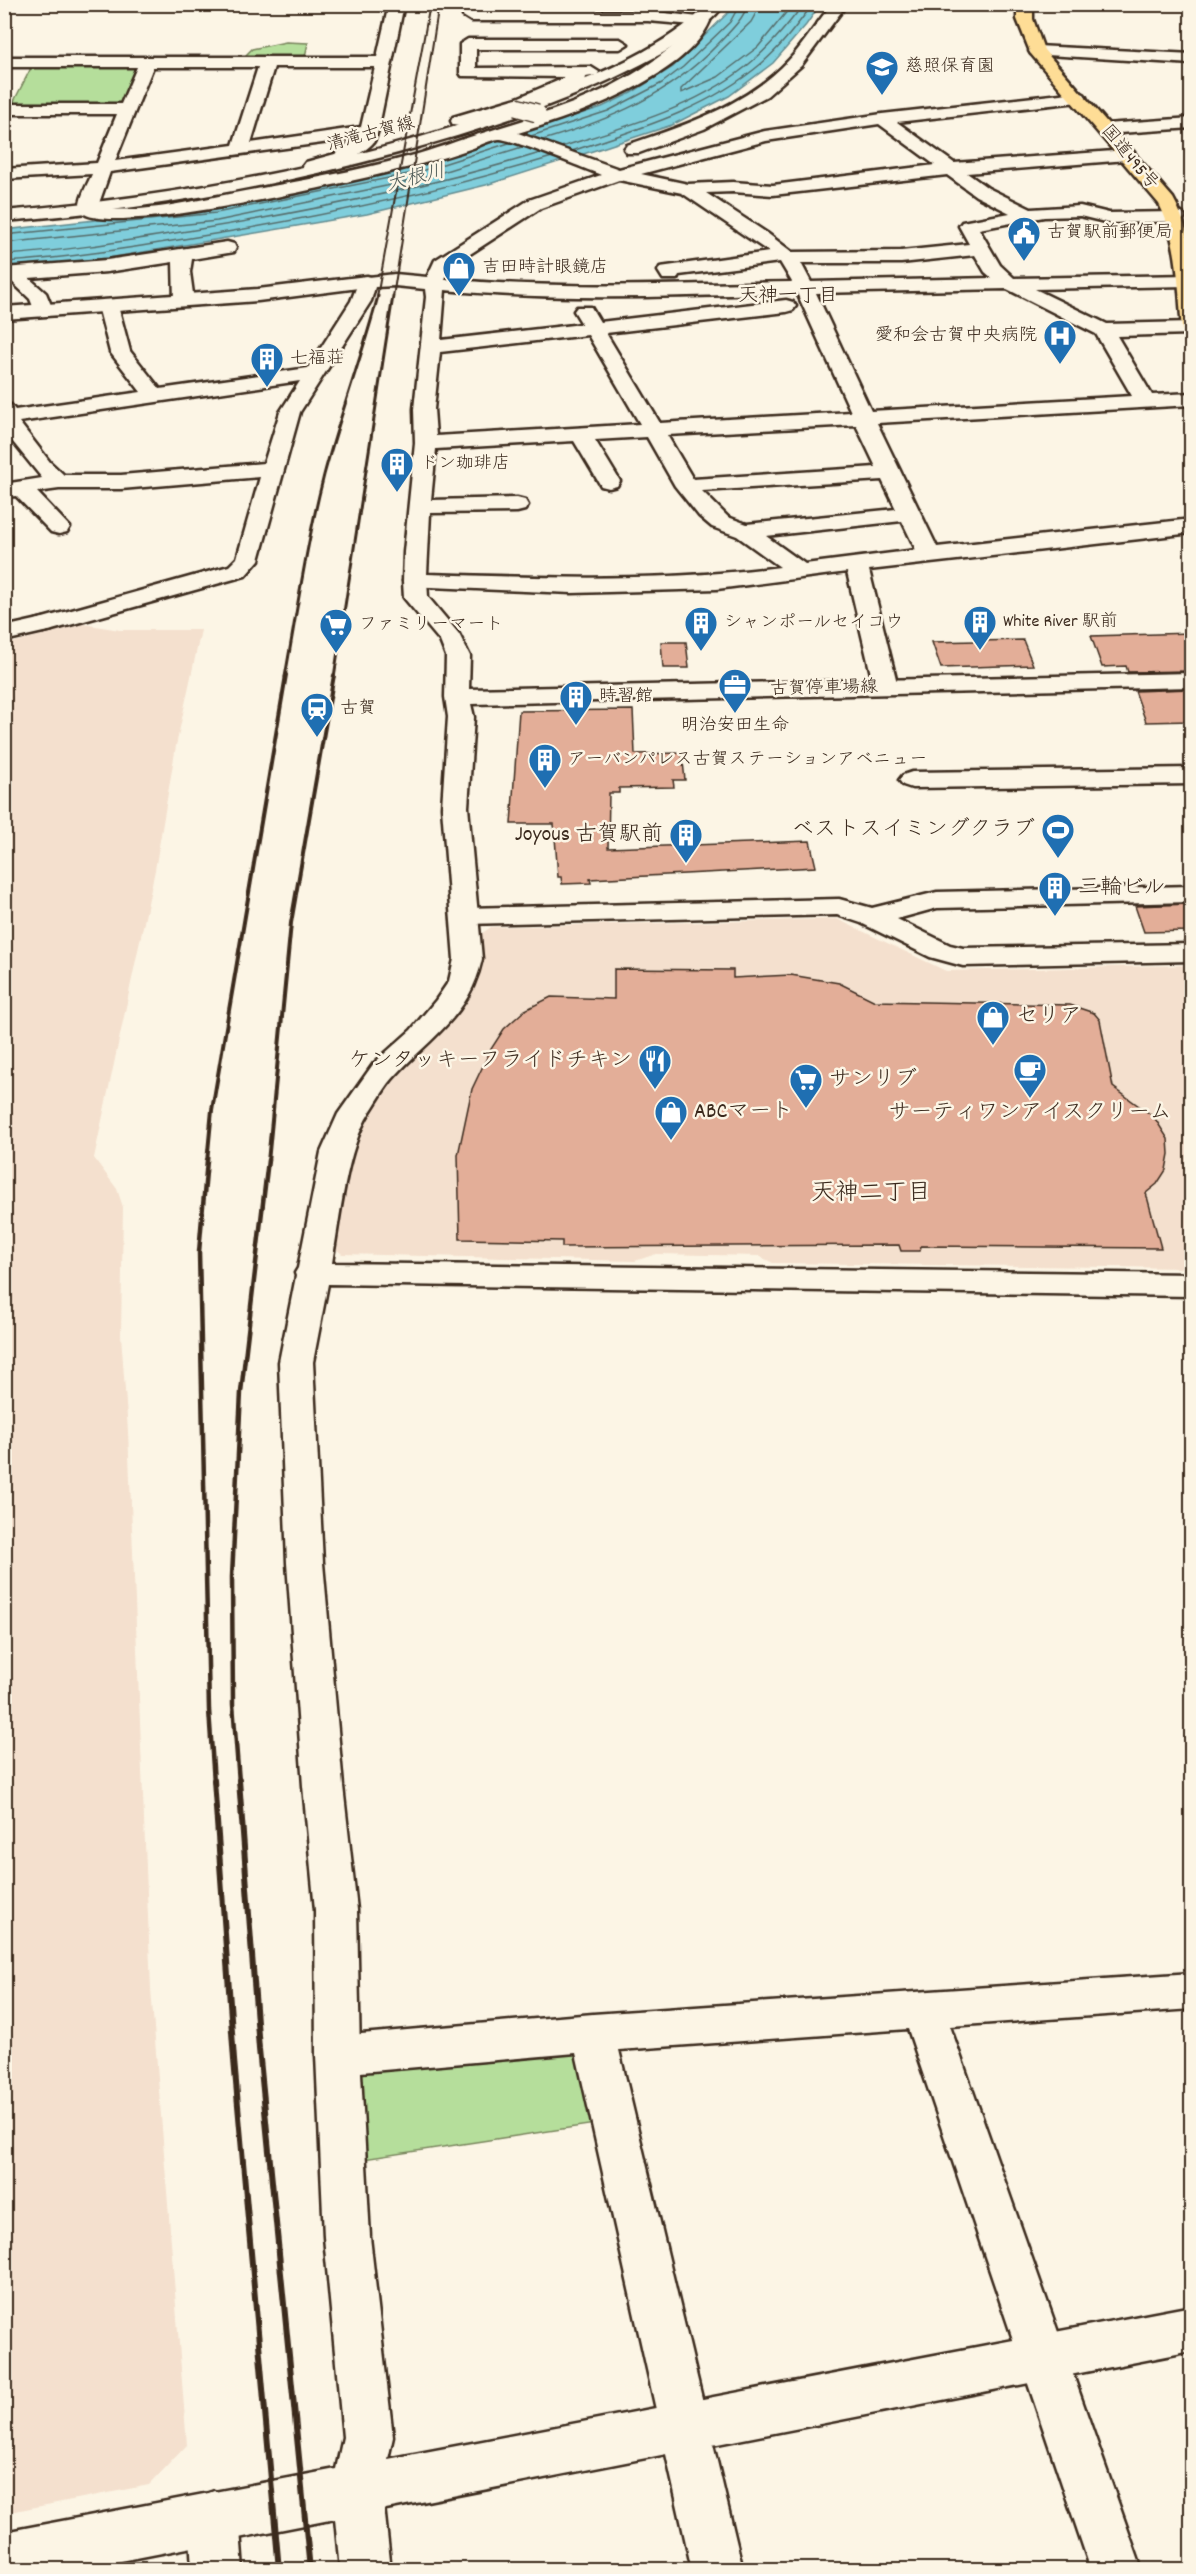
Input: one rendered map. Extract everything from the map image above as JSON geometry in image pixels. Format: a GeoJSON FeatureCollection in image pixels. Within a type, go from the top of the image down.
{"type":"FeatureCollection","features":[{"type":"Feature","properties":{"kind":"highway","name":"国道495号"},"geometry":{"type":"LineString","coordinates":[[1025,4],[1025,19],[1038,51],[1167,202],[1176,217],[1182,235],[1191,329]]}},
{"type":"Feature","properties":{"kind":"street"},"geometry":{"type":"LineString","coordinates":[[89,206],[234,182],[332,161],[357,149],[367,140],[370,131],[398,4]]}},
{"type":"Feature","properties":{"kind":"street"},"geometry":{"type":"LineString","coordinates":[[89,206],[95,214],[123,215],[294,188],[439,154],[506,134],[567,112],[635,80],[660,64],[698,32],[702,21],[648,16],[471,16],[473,4]]}},
{"type":"Feature","properties":{"kind":"street"},"geometry":{"type":"LineString","coordinates":[[459,121],[551,90],[591,72],[660,4]]}},
{"type":"Feature","properties":{"kind":"street","name":"清滝古賀線"},"geometry":{"type":"LineString","coordinates":[[4,216],[89,206],[140,203],[274,180],[494,120],[561,97],[610,76],[702,21],[718,4]]}},
{"type":"Feature","properties":{"kind":"street"},"geometry":{"type":"LineString","coordinates":[[589,164],[719,116],[770,87],[795,64],[840,4]]}},
{"type":"Feature","properties":{"kind":"street"},"geometry":{"type":"LineString","coordinates":[[591,72],[468,73],[468,44],[620,44]]}},
{"type":"Feature","properties":{"kind":"street"},"geometry":{"type":"LineString","coordinates":[[1038,51],[1191,59]]}},
{"type":"Feature","properties":{"kind":"street"},"geometry":{"type":"LineString","coordinates":[[4,62],[385,62]]}},
{"type":"Feature","properties":{"kind":"street"},"geometry":{"type":"LineString","coordinates":[[19,79],[28,62]]}},
{"type":"Feature","properties":{"kind":"street"},"geometry":{"type":"LineString","coordinates":[[89,206],[147,62]]}},
{"type":"Feature","properties":{"kind":"street"},"geometry":{"type":"LineString","coordinates":[[240,149],[267,63]]}},
{"type":"Feature","properties":{"kind":"street"},"geometry":{"type":"LineString","coordinates":[[507,90],[551,90]]}},
{"type":"Feature","properties":{"kind":"street"},"geometry":{"type":"LineString","coordinates":[[366,2570],[357,2488],[368,2437],[347,2238],[338,2055],[336,1910],[304,1563],[296,1362],[311,1272],[341,1142],[353,1114],[385,1069],[421,1036],[448,1005],[463,981],[468,959],[455,807],[461,717],[457,697],[458,656],[451,639],[416,598],[415,580],[414,552],[426,443],[424,409],[436,297],[434,284],[442,264],[519,214],[551,197],[618,174],[765,136],[882,119],[1078,97]]}},
{"type":"Feature","properties":{"kind":"street"},"geometry":{"type":"LineString","coordinates":[[6,104],[127,109]]}},
{"type":"Feature","properties":{"kind":"street"},"geometry":{"type":"LineString","coordinates":[[516,107],[537,113]]}},
{"type":"Feature","properties":{"kind":"street"},"geometry":{"type":"LineString","coordinates":[[882,119],[982,192],[1029,215]]}},
{"type":"Feature","properties":{"kind":"street"},"geometry":{"type":"LineString","coordinates":[[1105,129],[1191,123]]}},
{"type":"Feature","properties":{"kind":"street"},"geometry":{"type":"LineString","coordinates":[[4,174],[104,168],[370,131]]}},
{"type":"Feature","properties":{"kind":"street"},"geometry":{"type":"LineString","coordinates":[[506,134],[618,174],[688,189],[733,187],[773,190],[950,169],[1127,155]]}},
{"type":"Feature","properties":{"kind":"street"},"geometry":{"type":"LineString","coordinates":[[688,189],[786,257],[808,295],[889,473],[930,555]]}},
{"type":"Feature","properties":{"kind":"street"},"geometry":{"type":"LineString","coordinates":[[1176,217],[1109,218],[1080,211],[1029,215],[968,226],[978,249],[992,268],[1009,283],[1104,330],[1191,329]]}},
{"type":"Feature","properties":{"kind":"street"},"geometry":{"type":"LineString","coordinates":[[9,274],[107,266],[227,248]]}},
{"type":"Feature","properties":{"kind":"street"},"geometry":{"type":"LineString","coordinates":[[679,289],[667,271],[786,257],[901,257],[978,249]]}},
{"type":"Feature","properties":{"kind":"street"},"geometry":{"type":"LineString","coordinates":[[183,255],[181,272],[184,301]]}},
{"type":"Feature","properties":{"kind":"street"},"geometry":{"type":"LineString","coordinates":[[1009,283],[1028,277],[1184,259]]}},
{"type":"Feature","properties":{"kind":"street"},"geometry":{"type":"LineString","coordinates":[[9,274],[39,297],[43,310]]}},
{"type":"Feature","properties":{"kind":"street"},"geometry":{"type":"LineString","coordinates":[[4,313],[258,295],[395,280],[478,288],[574,291],[679,289],[808,295],[927,290],[942,284],[1187,280]]}},
{"type":"Feature","properties":{"kind":"street"},"geometry":{"type":"LineString","coordinates":[[4,634],[237,571],[248,560],[290,412],[361,301],[367,282]]}},
{"type":"Feature","properties":{"kind":"street"},"geometry":{"type":"LineString","coordinates":[[574,291],[593,329],[655,430],[686,486],[707,511],[720,522],[745,531],[800,571]]}},
{"type":"Feature","properties":{"kind":"street"},"geometry":{"type":"LineString","coordinates":[[430,347],[593,329],[808,295]]}},
{"type":"Feature","properties":{"kind":"street"},"geometry":{"type":"LineString","coordinates":[[108,306],[120,352],[154,394]]}},
{"type":"Feature","properties":{"kind":"street"},"geometry":{"type":"LineString","coordinates":[[1104,330],[1146,403]]}},
{"type":"Feature","properties":{"kind":"street"},"geometry":{"type":"LineString","coordinates":[[59,482],[42,467],[9,423],[6,415],[313,373]]}},
{"type":"Feature","properties":{"kind":"street"},"geometry":{"type":"LineString","coordinates":[[426,443],[1191,399]]}},
{"type":"Feature","properties":{"kind":"street"},"geometry":{"type":"LineString","coordinates":[[581,434],[609,481]]}},
{"type":"Feature","properties":{"kind":"street"},"geometry":{"type":"LineString","coordinates":[[13,490],[59,482],[122,482],[273,469]]}},
{"type":"Feature","properties":{"kind":"street"},"geometry":{"type":"LineString","coordinates":[[686,486],[889,473]]}},
{"type":"Feature","properties":{"kind":"street"},"geometry":{"type":"LineString","coordinates":[[13,490],[59,527]]}},
{"type":"Feature","properties":{"kind":"street"},"geometry":{"type":"LineString","coordinates":[[419,507],[516,505]]}},
{"type":"Feature","properties":{"kind":"street"},"geometry":{"type":"LineString","coordinates":[[745,531],[910,514]]}},
{"type":"Feature","properties":{"kind":"street"},"geometry":{"type":"LineString","coordinates":[[415,580],[572,586],[717,582],[930,555],[1191,526]]}},
{"type":"Feature","properties":{"kind":"street"},"geometry":{"type":"LineString","coordinates":[[856,564],[886,687]]}},
{"type":"Feature","properties":{"kind":"street","name":"古賀停車場線"},"geometry":{"type":"LineString","coordinates":[[457,697],[1191,680]]}},
{"type":"Feature","properties":{"kind":"street"},"geometry":{"type":"LineString","coordinates":[[912,780],[1191,776]]}},
{"type":"Feature","properties":{"kind":"street"},"geometry":{"type":"LineString","coordinates":[[871,917],[937,900],[1191,894]]}},
{"type":"Feature","properties":{"kind":"street"},"geometry":{"type":"LineString","coordinates":[[919,941],[935,925],[937,900]]}},
{"type":"Feature","properties":{"kind":"street"},"geometry":{"type":"LineString","coordinates":[[466,916],[839,907],[871,917],[940,951],[963,957],[1191,952]]}},
{"type":"Feature","properties":{"kind":"street"},"geometry":{"type":"LineString","coordinates":[[311,1272],[1191,1285]]}},
{"type":"Feature","properties":{"kind":"street"},"geometry":{"type":"LineString","coordinates":[[338,2055],[593,2033],[1191,1991]]}},
{"type":"Feature","properties":{"kind":"street"},"geometry":{"type":"LineString","coordinates":[[923,2010],[1117,2570]]}},
{"type":"Feature","properties":{"kind":"street"},"geometry":{"type":"LineString","coordinates":[[593,2033],[718,2570]]}},
{"type":"Feature","properties":{"kind":"street"},"geometry":{"type":"LineString","coordinates":[[4,2558],[1191,2328]]}},
{"type":"Feature","properties":{"kind":"street"},"geometry":{"type":"LineString","coordinates":[[214,2516],[218,2570]]}},
{"type":"Feature","properties":{"kind":"shaded area"},"geometry":{"type":"Polygon","coordinates":[[[83,624],[120,630],[201,630],[176,746],[155,870],[94,1158],[117,1189],[123,1207],[121,1335],[128,1431],[151,1989],[187,2445],[149,2485],[5,2513],[4,645],[83,624]]]}},
{"type":"Feature","properties":{"kind":"shaded area","name":"サンリブ"},"geometry":{"type":"Polygon","coordinates":[[[837,919],[946,971],[1191,965],[1191,1268],[773,1263],[759,1256],[656,1254],[635,1261],[342,1254],[330,1244],[349,1150],[366,1111],[478,960],[481,934],[491,927],[837,919]]]}},
{"type":"Feature","properties":{"kind":"green space"},"geometry":{"type":"Polygon","coordinates":[[[286,42],[308,43],[305,57],[244,57],[252,49],[286,42]]]}},
{"type":"Feature","properties":{"kind":"green space"},"geometry":{"type":"Polygon","coordinates":[[[32,66],[138,67],[122,106],[12,105],[32,66]]]}},
{"type":"Feature","properties":{"kind":"green space"},"geometry":{"type":"Polygon","coordinates":[[[579,2050],[602,2123],[364,2159],[358,2077],[371,2064],[579,2050]]]}},
{"type":"Feature","properties":{"kind":"water","name":"大根川"},"geometry":{"type":"Polygon","coordinates":[[[736,5],[820,5],[773,63],[729,96],[672,125],[486,185],[367,214],[108,258],[5,268],[4,230],[215,207],[417,166],[602,107],[631,93],[673,67],[736,5]]]}},
{"type":"Feature","properties":{"kind":"building"},"geometry":{"type":"Polygon","coordinates":[[[1191,633],[1191,671],[1128,672],[1126,666],[1102,667],[1091,636],[1191,633]]]}},
{"type":"Feature","properties":{"kind":"building","name":"White River 駅前"},"geometry":{"type":"Polygon","coordinates":[[[1023,640],[1033,665],[941,668],[932,642],[1023,640]]]}},
{"type":"Feature","properties":{"kind":"building"},"geometry":{"type":"Polygon","coordinates":[[[661,642],[686,642],[689,668],[663,668],[661,642]]]}},
{"type":"Feature","properties":{"kind":"building"},"geometry":{"type":"Polygon","coordinates":[[[1191,689],[1191,721],[1146,722],[1135,691],[1191,689]]]}},
{"type":"Feature","properties":{"kind":"building"},"geometry":{"type":"Polygon","coordinates":[[[633,710],[635,754],[682,753],[685,780],[673,780],[674,787],[619,788],[619,793],[609,793],[608,848],[810,841],[816,867],[590,879],[591,883],[562,884],[561,877],[558,877],[554,824],[511,824],[519,711],[633,710]]]}},
{"type":"Feature","properties":{"kind":"building"},"geometry":{"type":"Polygon","coordinates":[[[1191,904],[1191,931],[1144,932],[1135,906],[1191,904]]]}},
{"type":"Feature","properties":{"kind":"building","name":"サンリブ"},"geometry":{"type":"Polygon","coordinates":[[[614,969],[733,970],[733,978],[791,975],[839,983],[875,1001],[1070,1005],[1094,1013],[1100,1020],[1113,1087],[1154,1117],[1168,1139],[1169,1154],[1166,1170],[1157,1184],[1146,1193],[1161,1248],[921,1246],[920,1251],[901,1251],[899,1245],[562,1247],[562,1241],[460,1239],[458,1155],[472,1089],[491,1049],[504,1029],[525,1010],[551,997],[614,999],[614,969]]]}},
{"type":"Feature","properties":{"kind":"railway"},"geometry":{"type":"LineString","coordinates":[[377,297],[430,4]]}},
{"type":"Feature","properties":{"kind":"railway"},"geometry":{"type":"LineString","coordinates":[[393,297],[439,4]]}},
{"type":"Feature","properties":{"kind":"railway"},"geometry":{"type":"LineString","coordinates":[[285,677],[307,550],[324,475],[378,296]]}},
{"type":"Feature","properties":{"kind":"railway"},"geometry":{"type":"LineString","coordinates":[[334,677],[393,296]]}},
{"type":"Feature","properties":{"kind":"railway"},"geometry":{"type":"LineString","coordinates":[[207,1162],[212,1110],[286,675]]}},
{"type":"Feature","properties":{"kind":"railway"},"geometry":{"type":"LineString","coordinates":[[268,1162],[291,923],[334,675]]}},
{"type":"Feature","properties":{"kind":"railway"},"geometry":{"type":"LineString","coordinates":[[207,1160],[199,1252],[209,1710],[214,1782]]}},
{"type":"Feature","properties":{"kind":"railway"},"geometry":{"type":"LineString","coordinates":[[239,1782],[233,1704],[232,1577],[241,1392],[268,1160]]}},
{"type":"Feature","properties":{"kind":"railway"},"geometry":{"type":"LineString","coordinates":[[214,1780],[234,2060],[279,2570]]}},
{"type":"Feature","properties":{"kind":"railway"},"geometry":{"type":"LineString","coordinates":[[239,1780],[259,2049],[310,2570]]}},
{"type":"Feature","properties":{"kind":"place","name":"慈照保育園"},"geometry":{"type":"Point","coordinates":[882,96]}},
{"type":"Feature","properties":{"kind":"place","name":"古賀駅前郵便局"},"geometry":{"type":"Point","coordinates":[1024,262]}},
{"type":"Feature","properties":{"kind":"place","name":"吉田時計眼鏡店"},"geometry":{"type":"Point","coordinates":[459,297]}},
{"type":"Feature","properties":{"kind":"place","name":"愛和会古賀中央病院"},"geometry":{"type":"Point","coordinates":[1060,365]}},
{"type":"Feature","properties":{"kind":"place","name":"七福荘"},"geometry":{"type":"Point","coordinates":[267,388]}},
{"type":"Feature","properties":{"kind":"place","name":"ドン珈琲店"},"geometry":{"type":"Point","coordinates":[397,493]}},
{"type":"Feature","properties":{"kind":"place","name":"White River 駅前"},"geometry":{"type":"Point","coordinates":[980,651]}},
{"type":"Feature","properties":{"kind":"place","name":"シャンポールセイコウ"},"geometry":{"type":"Point","coordinates":[701,652]}},
{"type":"Feature","properties":{"kind":"place","name":"ファミリーマート"},"geometry":{"type":"Point","coordinates":[336,654]}},
{"type":"Feature","properties":{"kind":"place","name":"明治安田生命"},"geometry":{"type":"Point","coordinates":[735,714]}},
{"type":"Feature","properties":{"kind":"place","name":"時習館"},"geometry":{"type":"Point","coordinates":[576,726]}},
{"type":"Feature","properties":{"kind":"place","name":"古賀"},"geometry":{"type":"Point","coordinates":[317,738]}},
{"type":"Feature","properties":{"kind":"place","name":"アーバンパレス古賀ステーションアベニュー"},"geometry":{"type":"Point","coordinates":[545,789]}},
{"type":"Feature","properties":{"kind":"place","name":"ベストスイミングクラブ"},"geometry":{"type":"Point","coordinates":[1058,859]}},
{"type":"Feature","properties":{"kind":"place","name":"Joyous 古賀駅前"},"geometry":{"type":"Point","coordinates":[686,864]}},
{"type":"Feature","properties":{"kind":"place","name":"三輪ビル"},"geometry":{"type":"Point","coordinates":[1055,917]}},
{"type":"Feature","properties":{"kind":"place","name":"セリア"},"geometry":{"type":"Point","coordinates":[993,1046]}},
{"type":"Feature","properties":{"kind":"place","name":"ケンタッキーフライドチキン"},"geometry":{"type":"Point","coordinates":[655,1090]}},
{"type":"Feature","properties":{"kind":"place","name":"サーティワンアイスクリーム"},"geometry":{"type":"Point","coordinates":[1030,1099]}},
{"type":"Feature","properties":{"kind":"place","name":"サンリブ"},"geometry":{"type":"Point","coordinates":[806,1109]}},
{"type":"Feature","properties":{"kind":"place","name":"ABCマート"},"geometry":{"type":"Point","coordinates":[671,1141]}},
{"type":"Feature","properties":{"kind":"district","name":"天神一丁目"},"geometry":{"type":"Point","coordinates":[788,297]}},
{"type":"Feature","properties":{"kind":"district","name":"天神二丁目"},"geometry":{"type":"Point","coordinates":[871,1194]}}]}
